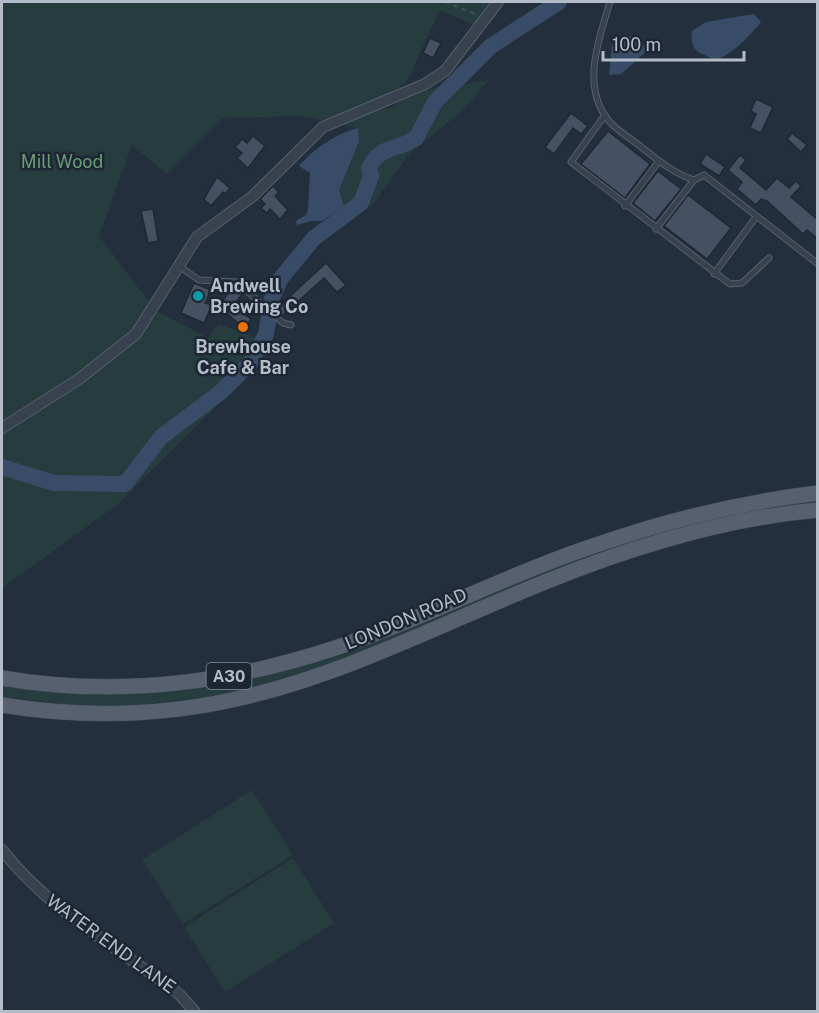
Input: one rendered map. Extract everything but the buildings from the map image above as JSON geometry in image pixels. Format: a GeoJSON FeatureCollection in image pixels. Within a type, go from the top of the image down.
{"type":"FeatureCollection","features":[{"type":"Feature","properties":{"kind":"main road","name":"LONDON ROAD"},"geometry":{"type":"LineString","coordinates":[[2,678],[71,686],[135,686],[206,680],[268,667],[365,637],[601,543],[718,510],[818,493]]}},
{"type":"Feature","properties":{"kind":"main road","name":"LONDON ROAD"},"geometry":{"type":"LineString","coordinates":[[2,705],[51,712],[113,714],[180,708],[243,698],[347,665],[551,580],[621,554],[697,532],[818,510]]}},
{"type":"Feature","properties":{"kind":"street"},"geometry":{"type":"LineString","coordinates":[[2,428],[78,379],[136,334],[197,237],[253,196],[323,128],[425,84],[445,71],[498,2]]}},
{"type":"Feature","properties":{"kind":"street","name":"WATER END LANE"},"geometry":{"type":"LineString","coordinates":[[2,850],[63,912],[179,994],[195,1011]]}},
{"type":"Feature","properties":{"kind":"lane"},"geometry":{"type":"LineString","coordinates":[[610,2],[595,53],[596,93],[600,108],[610,123],[677,175],[694,180]]}},
{"type":"Feature","properties":{"kind":"lane"},"geometry":{"type":"LineString","coordinates":[[605,116],[571,162],[714,274],[736,285],[768,258]]}},
{"type":"Feature","properties":{"kind":"lane"},"geometry":{"type":"LineString","coordinates":[[625,206],[659,161]]}},
{"type":"Feature","properties":{"kind":"lane"},"geometry":{"type":"LineString","coordinates":[[656,229],[694,180],[704,175],[818,264]]}},
{"type":"Feature","properties":{"kind":"lane"},"geometry":{"type":"LineString","coordinates":[[714,274],[756,217]]}},
{"type":"Feature","properties":{"kind":"lane"},"geometry":{"type":"LineString","coordinates":[[179,266],[201,281],[237,282],[260,300],[283,323],[291,325]]}},
{"type":"Feature","properties":{"kind":"path"},"geometry":{"type":"LineString","coordinates":[[445,2],[485,17]]}},
{"type":"Feature","properties":{"kind":"green space","name":"Mill Wood"},"geometry":{"type":"Polygon","coordinates":[[[2,2],[491,2],[474,25],[440,10],[406,83],[372,107],[389,109],[416,91],[489,80],[462,111],[410,153],[371,207],[344,205],[339,190],[359,143],[357,128],[303,116],[223,118],[167,174],[132,145],[99,236],[155,310],[208,338],[218,324],[278,345],[118,504],[2,588],[2,2]]]}},
{"type":"Feature","properties":{"kind":"green space"},"geometry":{"type":"Polygon","coordinates":[[[817,497],[817,505],[733,519],[347,660],[261,686],[212,697],[128,706],[76,705],[2,697],[2,684],[219,683],[559,563],[685,522],[817,497]]]}},
{"type":"Feature","properties":{"kind":"green space"},"geometry":{"type":"Polygon","coordinates":[[[252,790],[293,855],[183,924],[142,860],[252,790]]]}},
{"type":"Feature","properties":{"kind":"green space"},"geometry":{"type":"Polygon","coordinates":[[[293,858],[334,923],[225,992],[184,927],[293,858]]]}},
{"type":"Feature","properties":{"kind":"water"},"geometry":{"type":"Polygon","coordinates":[[[754,14],[761,22],[740,45],[726,55],[713,59],[694,48],[692,31],[706,22],[754,14]]]}},
{"type":"Feature","properties":{"kind":"water"},"geometry":{"type":"Polygon","coordinates":[[[624,36],[630,36],[649,49],[621,74],[609,75],[612,45],[624,36]]]}},
{"type":"Feature","properties":{"kind":"water"},"geometry":{"type":"Polygon","coordinates":[[[358,128],[359,142],[339,190],[344,206],[322,221],[297,225],[296,221],[306,215],[308,209],[310,173],[299,166],[326,143],[358,128]]]}},
{"type":"Feature","properties":{"kind":"waterway"},"geometry":{"type":"LineString","coordinates":[[2,467],[54,483],[125,484],[161,437],[221,392],[251,362],[266,334],[272,298],[281,278],[314,238],[361,203],[371,176],[369,168],[378,155],[416,138],[435,102],[491,46],[559,2]]}},
{"type":"Feature","properties":{"kind":"place","name":"Andwell Brewing Co"},"geometry":{"type":"Point","coordinates":[198,296]}},
{"type":"Feature","properties":{"kind":"place","name":"Brewhouse Cafe & Bar"},"geometry":{"type":"Point","coordinates":[243,327]}}]}
